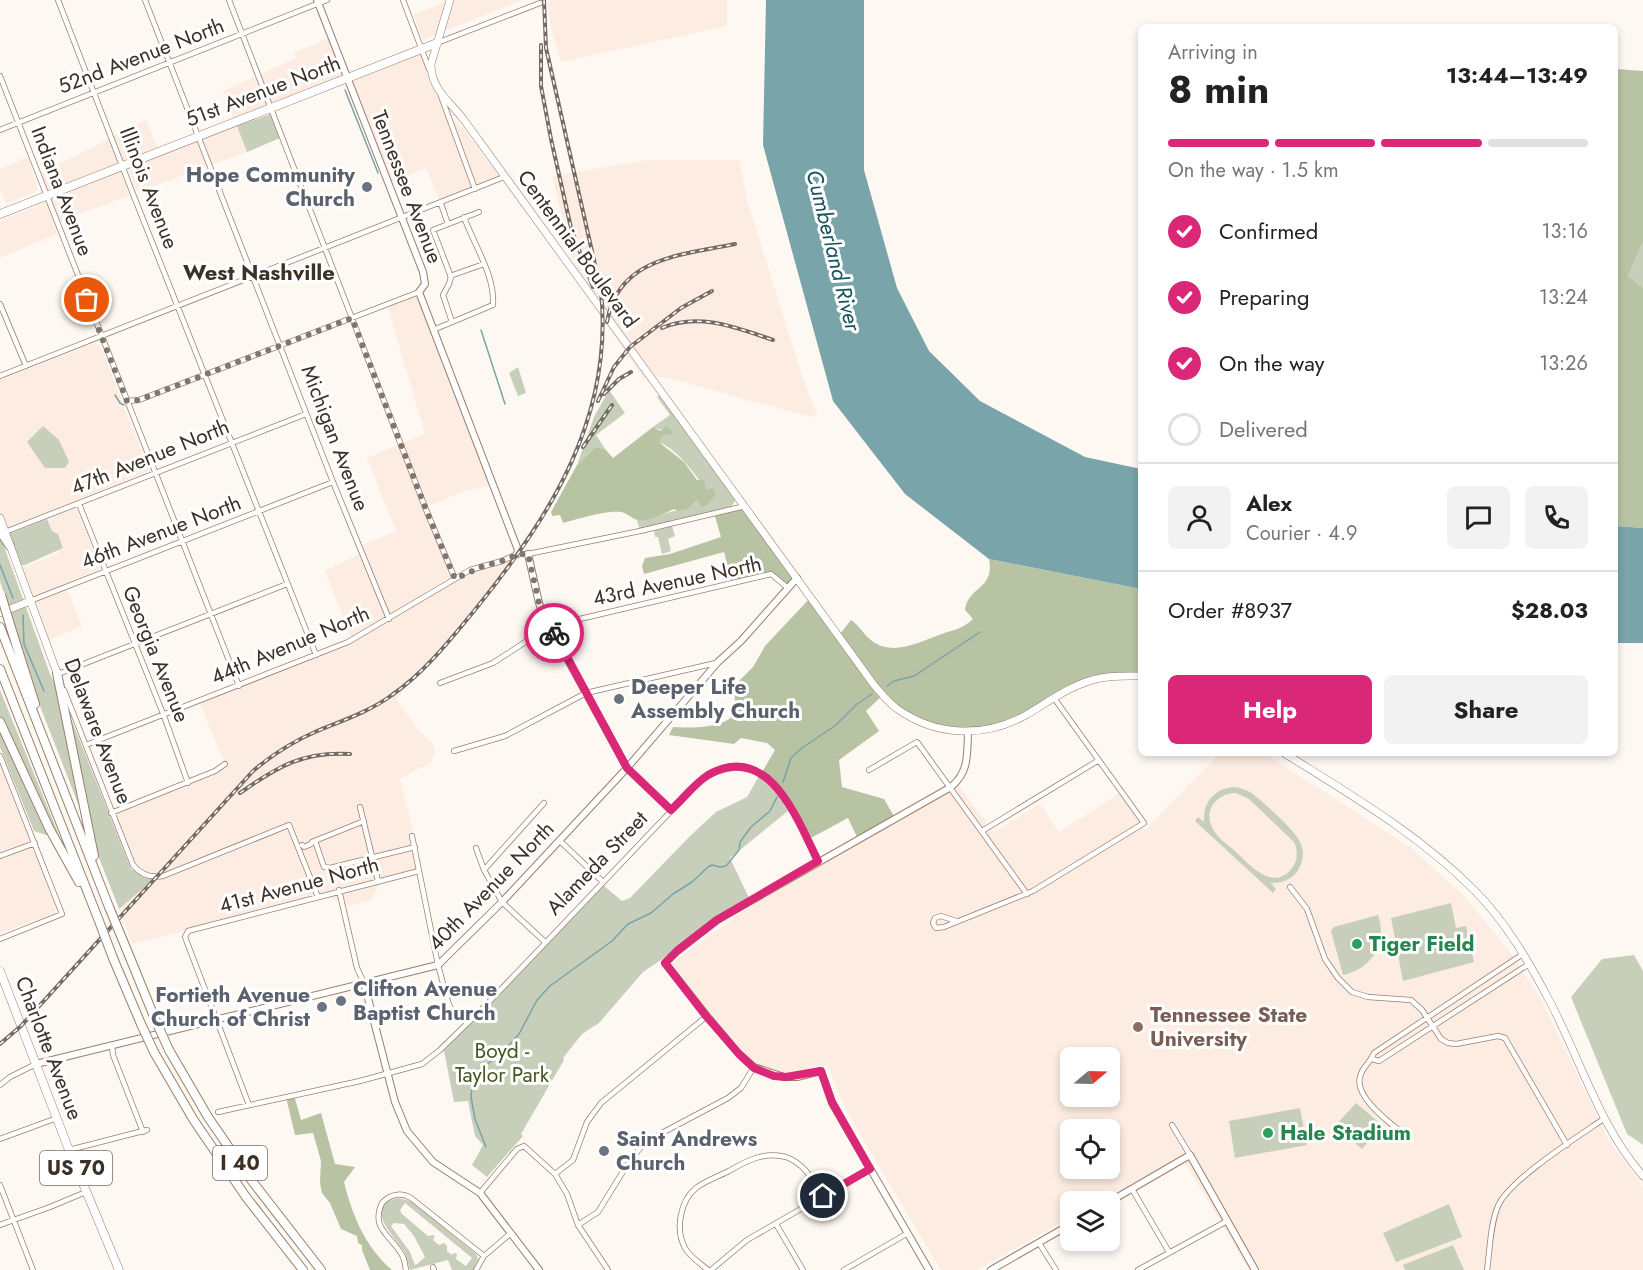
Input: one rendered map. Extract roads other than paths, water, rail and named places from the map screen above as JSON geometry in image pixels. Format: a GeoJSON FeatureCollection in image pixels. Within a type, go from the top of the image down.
{"type":"FeatureCollection","features":[{"type":"Feature","properties":{"kind":"highway"},"geometry":{"type":"LineString","coordinates":[[3,531],[10,546]]}},
{"type":"Feature","properties":{"kind":"highway"},"geometry":{"type":"LineString","coordinates":[[1,594],[32,693],[42,734]]}},
{"type":"Feature","properties":{"kind":"highway","name":"I 40"},"geometry":{"type":"LineString","coordinates":[[1,630],[109,907],[169,1050],[214,1126],[321,1270]]}},
{"type":"Feature","properties":{"kind":"highway","name":"I 40"},"geometry":{"type":"LineString","coordinates":[[0,669],[113,958],[154,1052],[206,1139],[246,1197],[303,1270]]}},
{"type":"Feature","properties":{"kind":"highway"},"geometry":{"type":"LineString","coordinates":[[57,673],[100,883]]}},
{"type":"Feature","properties":{"kind":"highway"},"geometry":{"type":"LineString","coordinates":[[0,722],[49,828],[94,908]]}},
{"type":"Feature","properties":{"kind":"main road"},"geometry":{"type":"LineString","coordinates":[[431,75],[436,43],[450,0]]}},
{"type":"Feature","properties":{"kind":"main road","name":"51st Avenue North"},"geometry":{"type":"LineString","coordinates":[[0,214],[436,43]]}},
{"type":"Feature","properties":{"kind":"main road","name":"Centennial Boulevard"},"geometry":{"type":"LineString","coordinates":[[431,75],[441,96],[455,109],[874,685],[895,708],[923,723],[968,733]]}},
{"type":"Feature","properties":{"kind":"main road"},"geometry":{"type":"LineString","coordinates":[[0,518],[3,531]]}},
{"type":"Feature","properties":{"kind":"main road","name":"Delaware Avenue"},"geometry":{"type":"LineString","coordinates":[[10,546],[57,673]]}},
{"type":"Feature","properties":{"kind":"main road","name":"46th Avenue North"},"geometry":{"type":"LineString","coordinates":[[0,613],[30,602]]}},
{"type":"Feature","properties":{"kind":"main road"},"geometry":{"type":"LineString","coordinates":[[968,733],[1006,724],[1095,679],[1138,676]]}},
{"type":"Feature","properties":{"kind":"main road"},"geometry":{"type":"LineString","coordinates":[[1289,756],[1410,834],[1476,891],[1504,924],[1550,1002],[1605,1118],[1628,1158],[1643,1176]]}},
{"type":"Feature","properties":{"kind":"main road","name":"Charlotte Avenue"},"geometry":{"type":"LineString","coordinates":[[0,971],[69,1150],[119,1270]]}},
{"type":"Feature","properties":{"kind":"street","name":"Illinois Avenue"},"geometry":{"type":"LineString","coordinates":[[58,0],[315,655]]}},
{"type":"Feature","properties":{"kind":"street","name":"Michigan Avenue"},"geometry":{"type":"LineString","coordinates":[[145,0],[306,414],[389,619]]}},
{"type":"Feature","properties":{"kind":"street"},"geometry":{"type":"LineString","coordinates":[[229,0],[455,579]]}},
{"type":"Feature","properties":{"kind":"street","name":"52nd Avenue North"},"geometry":{"type":"LineString","coordinates":[[0,130],[317,2],[327,0]]}},
{"type":"Feature","properties":{"kind":"street"},"geometry":{"type":"LineString","coordinates":[[403,0],[431,75]]}},
{"type":"Feature","properties":{"kind":"street","name":"Tennessee Avenue"},"geometry":{"type":"LineString","coordinates":[[317,2],[423,272],[425,284],[419,292],[518,550],[517,554]]}},
{"type":"Feature","properties":{"kind":"street","name":"51st Avenue North"},"geometry":{"type":"LineString","coordinates":[[436,43],[540,3]]}},
{"type":"Feature","properties":{"kind":"street","name":"Indiana Avenue"},"geometry":{"type":"LineString","coordinates":[[0,76],[239,686]]}},
{"type":"Feature","properties":{"kind":"street"},"geometry":{"type":"LineString","coordinates":[[441,96],[475,189]]}},
{"type":"Feature","properties":{"kind":"street"},"geometry":{"type":"LineString","coordinates":[[0,376],[441,204],[504,177]]}},
{"type":"Feature","properties":{"kind":"street"},"geometry":{"type":"LineString","coordinates":[[441,204],[448,224]]}},
{"type":"Feature","properties":{"kind":"street"},"geometry":{"type":"LineString","coordinates":[[452,322],[443,295],[449,284],[450,276],[433,230],[479,212]]}},
{"type":"Feature","properties":{"kind":"street"},"geometry":{"type":"LineString","coordinates":[[433,330],[493,305],[494,295],[484,264],[464,218]]}},
{"type":"Feature","properties":{"kind":"street"},"geometry":{"type":"LineString","coordinates":[[450,276],[484,264]]}},
{"type":"Feature","properties":{"kind":"street"},"geometry":{"type":"LineString","coordinates":[[127,401],[139,400],[419,292]]}},
{"type":"Feature","properties":{"kind":"street"},"geometry":{"type":"LineString","coordinates":[[0,304],[26,366]]}},
{"type":"Feature","properties":{"kind":"street","name":"47th Avenue North"},"geometry":{"type":"LineString","coordinates":[[3,531],[79,504],[306,414]]}},
{"type":"Feature","properties":{"kind":"street","name":"46th Avenue North"},"geometry":{"type":"LineString","coordinates":[[30,602],[333,482]]}},
{"type":"Feature","properties":{"kind":"street","name":"Georgia Avenue"},"geometry":{"type":"LineString","coordinates":[[79,504],[164,716],[188,783]]}},
{"type":"Feature","properties":{"kind":"street","name":"44th Avenue North"},"geometry":{"type":"LineString","coordinates":[[86,745],[348,642],[470,570],[517,554],[528,554],[640,531],[745,506]]}},
{"type":"Feature","properties":{"kind":"street"},"geometry":{"type":"LineString","coordinates":[[528,554],[539,603],[627,768],[671,810]]}},
{"type":"Feature","properties":{"kind":"street","name":"43rd Avenue North"},"geometry":{"type":"LineString","coordinates":[[440,683],[493,663],[550,626],[771,574],[788,588]]}},
{"type":"Feature","properties":{"kind":"street","name":"40th Avenue North"},"geometry":{"type":"LineString","coordinates":[[36,1064],[438,965],[502,902],[627,768],[718,662],[741,641],[797,578]]}},
{"type":"Feature","properties":{"kind":"street"},"geometry":{"type":"LineString","coordinates":[[57,673],[287,584]]}},
{"type":"Feature","properties":{"kind":"street"},"geometry":{"type":"LineString","coordinates":[[454,752],[505,736],[586,693],[718,662]]}},
{"type":"Feature","properties":{"kind":"street","name":"Delaware Avenue"},"geometry":{"type":"LineString","coordinates":[[57,673],[133,865],[145,875],[156,877],[165,875],[289,825],[300,846]]}},
{"type":"Feature","properties":{"kind":"street"},"geometry":{"type":"LineString","coordinates":[[956,921],[1027,894],[1144,823],[1054,698]]}},
{"type":"Feature","properties":{"kind":"street"},"geometry":{"type":"LineString","coordinates":[[929,1270],[832,1102],[821,1071],[786,1077],[774,1076],[754,1068],[706,1016],[665,963],[717,920],[951,787],[966,768],[968,733]]}},
{"type":"Feature","properties":{"kind":"street"},"geometry":{"type":"LineString","coordinates":[[869,770],[917,742],[1027,894]]}},
{"type":"Feature","properties":{"kind":"street"},"geometry":{"type":"LineString","coordinates":[[0,756],[62,914],[0,939]]}},
{"type":"Feature","properties":{"kind":"street"},"geometry":{"type":"LineString","coordinates":[[982,831],[1099,760]]}},
{"type":"Feature","properties":{"kind":"street"},"geometry":{"type":"LineString","coordinates":[[111,813],[188,783],[225,764]]}},
{"type":"Feature","properties":{"kind":"street","name":"Alameda Street"},"geometry":{"type":"LineString","coordinates":[[218,1112],[388,1074],[422,1064],[440,1050],[486,1004],[671,810],[714,772],[733,767],[752,770],[766,776],[783,794],[818,861]]}},
{"type":"Feature","properties":{"kind":"street"},"geometry":{"type":"LineString","coordinates":[[0,780],[8,776]]}},
{"type":"Feature","properties":{"kind":"street"},"geometry":{"type":"LineString","coordinates":[[484,870],[544,802]]}},
{"type":"Feature","properties":{"kind":"street"},"geometry":{"type":"LineString","coordinates":[[360,807],[378,881]]}},
{"type":"Feature","properties":{"kind":"street"},"geometry":{"type":"LineString","coordinates":[[318,897],[300,846],[364,821]]}},
{"type":"Feature","properties":{"kind":"street"},"geometry":{"type":"LineString","coordinates":[[412,836],[438,965],[449,1005],[459,1020],[467,1022]]}},
{"type":"Feature","properties":{"kind":"street"},"geometry":{"type":"LineString","coordinates":[[559,840],[603,882]]}},
{"type":"Feature","properties":{"kind":"street"},"geometry":{"type":"LineString","coordinates":[[313,841],[324,867],[330,868],[415,848]]}},
{"type":"Feature","properties":{"kind":"street"},"geometry":{"type":"LineString","coordinates":[[0,856],[35,843]]}},
{"type":"Feature","properties":{"kind":"street"},"geometry":{"type":"LineString","coordinates":[[476,848],[484,870],[502,902],[545,942]]}},
{"type":"Feature","properties":{"kind":"street","name":"41st Avenue North"},"geometry":{"type":"LineString","coordinates":[[217,1019],[185,938],[188,931],[419,871]]}},
{"type":"Feature","properties":{"kind":"street"},"geometry":{"type":"LineString","coordinates":[[1290,887],[1307,909],[1325,959],[1345,986],[1354,993],[1366,997],[1411,1000],[1441,1039],[1448,1043],[1456,1044],[1498,1036],[1505,1038],[1567,1145]]}},
{"type":"Feature","properties":{"kind":"street"},"geometry":{"type":"LineString","coordinates":[[339,890],[357,968],[364,983],[395,1102],[404,1126],[412,1139],[443,1170],[480,1193],[539,1270]]}},
{"type":"Feature","properties":{"kind":"street"},"geometry":{"type":"LineString","coordinates":[[1407,1137],[1360,1092],[1359,1082],[1362,1071],[1374,1053],[1523,954]]}},
{"type":"Feature","properties":{"kind":"street"},"geometry":{"type":"LineString","coordinates":[[1372,1059],[1379,1061],[1529,964]]}},
{"type":"Feature","properties":{"kind":"street"},"geometry":{"type":"LineString","coordinates":[[555,1174],[573,1160],[586,1122],[601,1103],[706,1016]]}},
{"type":"Feature","properties":{"kind":"street"},"geometry":{"type":"LineString","coordinates":[[217,1019],[249,1106]]}},
{"type":"Feature","properties":{"kind":"street"},"geometry":{"type":"LineString","coordinates":[[69,1150],[145,1131],[113,1055],[112,1046]]}},
{"type":"Feature","properties":{"kind":"street"},"geometry":{"type":"LineString","coordinates":[[0,1085],[10,1077],[36,1064]]}},
{"type":"Feature","properties":{"kind":"street"},"geometry":{"type":"LineString","coordinates":[[578,1225],[598,1212],[627,1165],[641,1148],[660,1134],[728,1098],[741,1088],[754,1068]]}},
{"type":"Feature","properties":{"kind":"street"},"geometry":{"type":"LineString","coordinates":[[0,1139],[57,1118]]}},
{"type":"Feature","properties":{"kind":"street"},"geometry":{"type":"LineString","coordinates":[[1487,1270],[1493,1223],[1501,1200],[1522,1178],[1605,1118]]}},
{"type":"Feature","properties":{"kind":"street"},"geometry":{"type":"LineString","coordinates":[[1172,1125],[1255,1270]]}},
{"type":"Feature","properties":{"kind":"street"},"geometry":{"type":"LineString","coordinates":[[480,1193],[517,1149],[524,1146],[555,1174],[567,1194],[578,1225],[608,1270]]}},
{"type":"Feature","properties":{"kind":"street"},"geometry":{"type":"LineString","coordinates":[[1120,1196],[1190,1155]]}},
{"type":"Feature","properties":{"kind":"street"},"geometry":{"type":"LineString","coordinates":[[823,1196],[801,1165],[784,1156],[753,1158],[695,1189],[684,1204],[679,1222],[681,1236],[686,1249],[710,1270],[747,1240],[870,1169]]}},
{"type":"Feature","properties":{"kind":"street"},"geometry":{"type":"LineString","coordinates":[[0,1185],[33,1270]]}},
{"type":"Feature","properties":{"kind":"street"},"geometry":{"type":"LineString","coordinates":[[1132,1189],[1169,1252]]}},
{"type":"Feature","properties":{"kind":"street"},"geometry":{"type":"LineString","coordinates":[[0,1226],[86,1192]]}},
{"type":"Feature","properties":{"kind":"street"},"geometry":{"type":"LineString","coordinates":[[406,1270],[401,1254],[380,1225],[378,1214],[384,1201],[396,1195],[409,1197],[484,1256]]}},
{"type":"Feature","properties":{"kind":"street"},"geometry":{"type":"LineString","coordinates":[[1138,1270],[1227,1221]]}},
{"type":"Feature","properties":{"kind":"street"},"geometry":{"type":"LineString","coordinates":[[776,1224],[803,1270]]}},
{"type":"Feature","properties":{"kind":"street"},"geometry":{"type":"LineString","coordinates":[[991,1270],[1060,1231]]}},
{"type":"Feature","properties":{"kind":"street"},"geometry":{"type":"LineString","coordinates":[[476,1270],[484,1256],[511,1233]]}},
{"type":"Feature","properties":{"kind":"street"},"geometry":{"type":"LineString","coordinates":[[844,1270],[908,1233]]}},
{"type":"Feature","properties":{"kind":"street"},"geometry":{"type":"LineString","coordinates":[[1039,1243],[1056,1270]]}},
{"type":"Feature","properties":{"kind":"water","name":"Cumberland River"},"geometry":{"type":"Polygon","coordinates":[[[766,0],[864,0],[864,170],[897,288],[929,351],[980,401],[1085,457],[1138,468],[1138,588],[989,559],[905,494],[833,401],[763,145],[766,0]]]}},
{"type":"Feature","properties":{"kind":"water"},"geometry":{"type":"Polygon","coordinates":[[[1618,526],[1643,528],[1643,643],[1618,643],[1618,526]]]}},
{"type":"Feature","properties":{"kind":"waterway"},"geometry":{"type":"LineString","coordinates":[[345,90],[378,173]]}},
{"type":"Feature","properties":{"kind":"waterway"},"geometry":{"type":"LineString","coordinates":[[481,330],[505,404]]}},
{"type":"Feature","properties":{"kind":"waterway"},"geometry":{"type":"LineString","coordinates":[[115,395],[124,405]]}},
{"type":"Feature","properties":{"kind":"waterway"},"geometry":{"type":"LineString","coordinates":[[0,565],[13,598]]}},
{"type":"Feature","properties":{"kind":"waterway"},"geometry":{"type":"LineString","coordinates":[[23,615],[24,644],[44,691]]}},
{"type":"Feature","properties":{"kind":"waterway"},"geometry":{"type":"LineString","coordinates":[[887,686],[894,681],[914,676],[980,632]]}},
{"type":"Feature","properties":{"kind":"waterway"},"geometry":{"type":"LineString","coordinates":[[783,782],[791,758],[836,725],[857,704],[872,694]]}},
{"type":"Feature","properties":{"kind":"waterway"},"geometry":{"type":"LineString","coordinates":[[486,1147],[475,1119],[471,1097],[476,1072],[500,1055],[519,1034],[537,1000],[550,986],[612,941],[628,924],[651,913],[708,867],[726,866],[739,850],[740,842],[751,827],[770,811],[777,797]]}},
{"type":"Feature","properties":{"kind":"railway"},"geometry":{"type":"LineString","coordinates":[[0,1044],[21,1026],[253,771],[298,740],[383,701],[426,666],[502,576],[551,502],[571,463],[587,423],[597,381],[602,337],[601,291],[546,48],[544,0]]}},
{"type":"Feature","properties":{"kind":"railway"},"geometry":{"type":"LineString","coordinates":[[541,45],[541,86],[551,139],[571,228],[593,287]]}},
{"type":"Feature","properties":{"kind":"railway"},"geometry":{"type":"LineString","coordinates":[[607,322],[613,300],[624,284],[638,272],[674,256],[735,244]]}},
{"type":"Feature","properties":{"kind":"railway"},"geometry":{"type":"LineString","coordinates":[[598,401],[614,367],[630,347],[681,308],[712,291]]}},
{"type":"Feature","properties":{"kind":"railway"},"geometry":{"type":"LineString","coordinates":[[662,328],[676,323],[704,322],[732,327],[773,340]]}},
{"type":"Feature","properties":{"kind":"railway"},"geometry":{"type":"LineString","coordinates":[[604,394],[619,379],[631,372]]}},
{"type":"Feature","properties":{"kind":"railway"},"geometry":{"type":"LineString","coordinates":[[583,447],[612,405]]}},
{"type":"Feature","properties":{"kind":"railway"},"geometry":{"type":"LineString","coordinates":[[240,793],[279,768],[304,758],[350,754]]}},
{"type":"Feature","properties":{"kind":"place","name":"Hope Community Church"},"geometry":{"type":"Point","coordinates":[367,187]}},
{"type":"Feature","properties":{"kind":"place","name":"Deeper Life Assembly Church"},"geometry":{"type":"Point","coordinates":[619,699]}},
{"type":"Feature","properties":{"kind":"place","name":"Tiger Field"},"geometry":{"type":"Point","coordinates":[1357,944]}},
{"type":"Feature","properties":{"kind":"place","name":"Clifton Avenue Baptist Church"},"geometry":{"type":"Point","coordinates":[341,1001]}},
{"type":"Feature","properties":{"kind":"place","name":"Fortieth Avenue Church of Christ"},"geometry":{"type":"Point","coordinates":[322,1007]}},
{"type":"Feature","properties":{"kind":"place","name":"Tennessee State University"},"geometry":{"type":"Point","coordinates":[1138,1027]}},
{"type":"Feature","properties":{"kind":"place","name":"Hale Stadium"},"geometry":{"type":"Point","coordinates":[1268,1133]}},
{"type":"Feature","properties":{"kind":"place","name":"Saint Andrews Church"},"geometry":{"type":"Point","coordinates":[604,1151]}},
{"type":"Feature","properties":{"kind":"district","name":"West Nashville"},"geometry":{"type":"Point","coordinates":[259,272]}},
{"type":"Feature","properties":{"kind":"park label","name":"Boyd - Taylor Park"},"geometry":{"type":"Point","coordinates":[502,1063]}}]}
